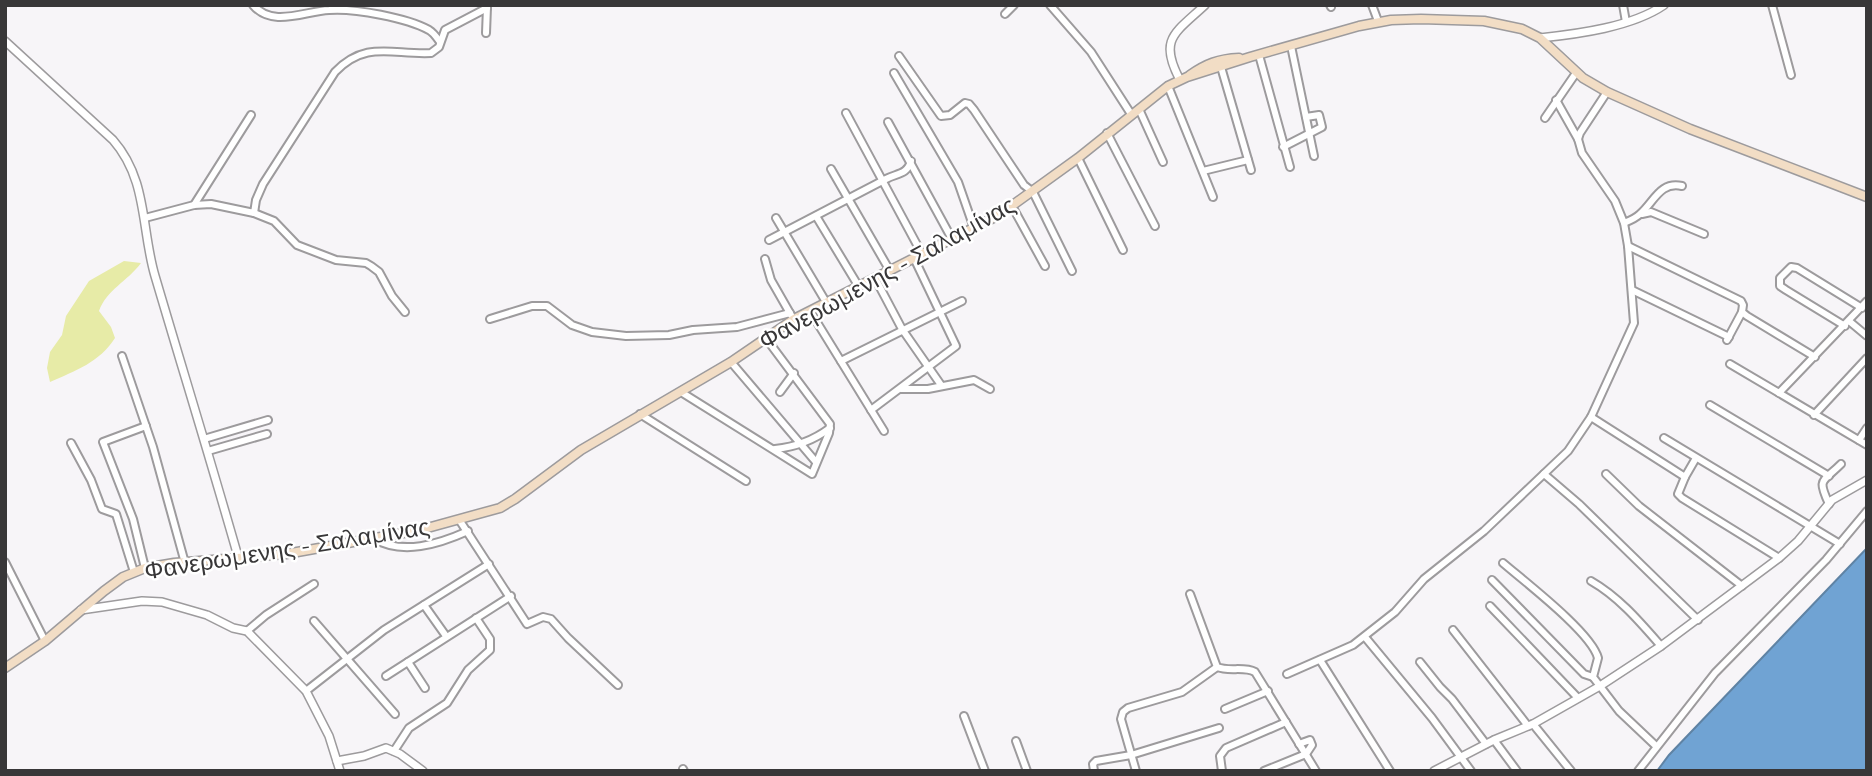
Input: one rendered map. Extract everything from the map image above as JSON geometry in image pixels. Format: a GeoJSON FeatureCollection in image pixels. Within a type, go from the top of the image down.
{"type":"FeatureCollection","features":[{"type":"Feature","properties":{"kind":"main road","name":"Φανερωμενης - Σαλαμίνας"},"geometry":{"type":"LineString","coordinates":[[5,668],[45,641],[114,584],[145,568],[286,554],[460,521],[500,508],[581,450],[731,362],[792,316],[810,311],[890,271],[1012,206],[1078,158],[1168,86],[1183,79],[1378,21],[1483,21],[1512,26],[1540,37]]}},
{"type":"Feature","properties":{"kind":"main road"},"geometry":{"type":"LineString","coordinates":[[1540,37],[1576,73],[1607,92],[1690,129],[1867,197]]}},
{"type":"Feature","properties":{"kind":"main road"},"geometry":{"type":"LineString","coordinates":[[1183,79],[1218,59],[1254,56]]}},
{"type":"Feature","properties":{"kind":"street"},"geometry":{"type":"LineString","coordinates":[[253,5],[262,14],[274,17],[330,10],[380,15],[429,30],[440,42]]}},
{"type":"Feature","properties":{"kind":"street"},"geometry":{"type":"LineString","coordinates":[[1005,14],[1014,5]]}},
{"type":"Feature","properties":{"kind":"street"},"geometry":{"type":"LineString","coordinates":[[1050,5],[1091,52],[1135,111],[1163,162]]}},
{"type":"Feature","properties":{"kind":"street"},"geometry":{"type":"LineString","coordinates":[[1183,79],[1171,64],[1168,53],[1170,42],[1178,30],[1205,5]]}},
{"type":"Feature","properties":{"kind":"street"},"geometry":{"type":"LineString","coordinates":[[1372,5],[1378,21]]}},
{"type":"Feature","properties":{"kind":"street"},"geometry":{"type":"LineString","coordinates":[[1623,5],[1626,22]]}},
{"type":"Feature","properties":{"kind":"street"},"geometry":{"type":"LineString","coordinates":[[1540,37],[1582,33],[1626,22],[1649,15],[1664,5]]}},
{"type":"Feature","properties":{"kind":"street"},"geometry":{"type":"LineString","coordinates":[[1772,5],[1791,75]]}},
{"type":"Feature","properties":{"kind":"street"},"geometry":{"type":"LineString","coordinates":[[254,213],[263,184],[335,72],[345,61],[361,54],[381,51],[432,53],[439,47],[443,33],[449,27],[487,6]]}},
{"type":"Feature","properties":{"kind":"street"},"geometry":{"type":"LineString","coordinates":[[486,33],[487,6]]}},
{"type":"Feature","properties":{"kind":"street"},"geometry":{"type":"LineString","coordinates":[[5,41],[121,149],[134,174],[154,273],[239,560]]}},
{"type":"Feature","properties":{"kind":"street"},"geometry":{"type":"LineString","coordinates":[[1291,46],[1314,156]]}},
{"type":"Feature","properties":{"kind":"street"},"geometry":{"type":"LineString","coordinates":[[899,56],[941,116],[950,115],[965,103],[969,104],[1024,185],[1033,192],[1072,271]]}},
{"type":"Feature","properties":{"kind":"street"},"geometry":{"type":"LineString","coordinates":[[1254,56],[1290,167]]}},
{"type":"Feature","properties":{"kind":"street"},"geometry":{"type":"LineString","coordinates":[[1221,67],[1251,170]]}},
{"type":"Feature","properties":{"kind":"street"},"geometry":{"type":"LineString","coordinates":[[894,73],[958,182],[974,228]]}},
{"type":"Feature","properties":{"kind":"street"},"geometry":{"type":"LineString","coordinates":[[1545,118],[1576,73]]}},
{"type":"Feature","properties":{"kind":"street"},"geometry":{"type":"LineString","coordinates":[[1168,86],[1213,197]]}},
{"type":"Feature","properties":{"kind":"street"},"geometry":{"type":"LineString","coordinates":[[1578,139],[1607,92]]}},
{"type":"Feature","properties":{"kind":"street"},"geometry":{"type":"LineString","coordinates":[[1287,674],[1353,645],[1404,605],[1424,579],[1484,531],[1567,451],[1591,417],[1634,323],[1628,246],[1624,223],[1615,201],[1582,153],[1578,139],[1556,100]]}},
{"type":"Feature","properties":{"kind":"street"},"geometry":{"type":"LineString","coordinates":[[846,113],[918,256],[956,346],[871,410]]}},
{"type":"Feature","properties":{"kind":"street"},"geometry":{"type":"LineString","coordinates":[[194,205],[251,115]]}},
{"type":"Feature","properties":{"kind":"street"},"geometry":{"type":"LineString","coordinates":[[1283,147],[1321,128],[1320,115],[1306,117]]}},
{"type":"Feature","properties":{"kind":"street"},"geometry":{"type":"LineString","coordinates":[[888,122],[952,239]]}},
{"type":"Feature","properties":{"kind":"street"},"geometry":{"type":"LineString","coordinates":[[1107,133],[1155,226]]}},
{"type":"Feature","properties":{"kind":"street"},"geometry":{"type":"LineString","coordinates":[[1078,158],[1123,250]]}},
{"type":"Feature","properties":{"kind":"street"},"geometry":{"type":"LineString","coordinates":[[1203,171],[1248,160]]}},
{"type":"Feature","properties":{"kind":"street"},"geometry":{"type":"LineString","coordinates":[[769,240],[907,170],[911,161]]}},
{"type":"Feature","properties":{"kind":"street"},"geometry":{"type":"LineString","coordinates":[[831,169],[890,271]]}},
{"type":"Feature","properties":{"kind":"street"},"geometry":{"type":"LineString","coordinates":[[1640,214],[1664,188],[1676,184],[1682,186]]}},
{"type":"Feature","properties":{"kind":"street"},"geometry":{"type":"LineString","coordinates":[[145,218],[194,205],[211,204],[274,220],[297,245],[336,260],[366,263],[371,266],[379,272],[392,296],[405,312]]}},
{"type":"Feature","properties":{"kind":"street"},"geometry":{"type":"LineString","coordinates":[[1012,206],[1045,266]]}},
{"type":"Feature","properties":{"kind":"street"},"geometry":{"type":"LineString","coordinates":[[1624,223],[1640,214],[1651,212],[1704,234]]}},
{"type":"Feature","properties":{"kind":"street"},"geometry":{"type":"LineString","coordinates":[[816,216],[859,286]]}},
{"type":"Feature","properties":{"kind":"street"},"geometry":{"type":"LineString","coordinates":[[776,218],[827,302]]}},
{"type":"Feature","properties":{"kind":"street"},"geometry":{"type":"LineString","coordinates":[[1628,246],[1741,302],[1742,312],[1728,339],[1632,290]]}},
{"type":"Feature","properties":{"kind":"street"},"geometry":{"type":"LineString","coordinates":[[490,319],[532,306],[547,306],[572,325],[592,332],[626,336],[669,335],[693,330],[737,327],[792,316],[771,280],[765,259]]}},
{"type":"Feature","properties":{"kind":"street"},"geometry":{"type":"LineString","coordinates":[[1861,308],[1797,268],[1791,267],[1780,278],[1780,286],[1867,336]]}},
{"type":"Feature","properties":{"kind":"street"},"geometry":{"type":"LineString","coordinates":[[875,278],[902,329],[941,385]]}},
{"type":"Feature","properties":{"kind":"street"},"geometry":{"type":"LineString","coordinates":[[841,361],[961,301]]}},
{"type":"Feature","properties":{"kind":"street"},"geometry":{"type":"LineString","coordinates":[[1779,393],[1867,301]]}},
{"type":"Feature","properties":{"kind":"street"},"geometry":{"type":"LineString","coordinates":[[810,311],[884,430]]}},
{"type":"Feature","properties":{"kind":"street"},"geometry":{"type":"LineString","coordinates":[[1742,312],[1815,356]]}},
{"type":"Feature","properties":{"kind":"street"},"geometry":{"type":"LineString","coordinates":[[681,392],[812,474],[830,428],[825,415],[765,337]]}},
{"type":"Feature","properties":{"kind":"street"},"geometry":{"type":"LineString","coordinates":[[122,356],[146,426],[185,563]]}},
{"type":"Feature","properties":{"kind":"street"},"geometry":{"type":"LineString","coordinates":[[1814,415],[1867,358]]}},
{"type":"Feature","properties":{"kind":"street"},"geometry":{"type":"LineString","coordinates":[[731,362],[816,462]]}},
{"type":"Feature","properties":{"kind":"street"},"geometry":{"type":"LineString","coordinates":[[1730,364],[1867,445]]}},
{"type":"Feature","properties":{"kind":"street"},"geometry":{"type":"LineString","coordinates":[[780,392],[794,373]]}},
{"type":"Feature","properties":{"kind":"street"},"geometry":{"type":"LineString","coordinates":[[899,389],[925,390],[974,380],[990,389]]}},
{"type":"Feature","properties":{"kind":"street"},"geometry":{"type":"LineString","coordinates":[[1710,405],[1829,476]]}},
{"type":"Feature","properties":{"kind":"street"},"geometry":{"type":"LineString","coordinates":[[639,414],[746,481]]}},
{"type":"Feature","properties":{"kind":"street"},"geometry":{"type":"LineString","coordinates":[[1591,417],[1685,477]]}},
{"type":"Feature","properties":{"kind":"street"},"geometry":{"type":"LineString","coordinates":[[204,439],[268,420]]}},
{"type":"Feature","properties":{"kind":"street"},"geometry":{"type":"LineString","coordinates":[[145,568],[134,519],[103,442],[146,426]]}},
{"type":"Feature","properties":{"kind":"street"},"geometry":{"type":"LineString","coordinates":[[773,449],[789,448],[819,436],[830,428]]}},
{"type":"Feature","properties":{"kind":"street"},"geometry":{"type":"LineString","coordinates":[[1859,440],[1867,428]]}},
{"type":"Feature","properties":{"kind":"street"},"geometry":{"type":"LineString","coordinates":[[208,451],[267,434]]}},
{"type":"Feature","properties":{"kind":"street"},"geometry":{"type":"LineString","coordinates":[[1664,438],[1840,544]]}},
{"type":"Feature","properties":{"kind":"street"},"geometry":{"type":"LineString","coordinates":[[71,443],[91,480],[102,509],[116,514],[134,572]]}},
{"type":"Feature","properties":{"kind":"street"},"geometry":{"type":"LineString","coordinates":[[1696,458],[1678,494],[1779,558]]}},
{"type":"Feature","properties":{"kind":"street"},"geometry":{"type":"LineString","coordinates":[[1829,504],[1821,483],[1841,464]]}},
{"type":"Feature","properties":{"kind":"street"},"geometry":{"type":"LineString","coordinates":[[1544,474],[1588,512],[1698,620]]}},
{"type":"Feature","properties":{"kind":"street"},"geometry":{"type":"LineString","coordinates":[[1606,474],[1639,506],[1742,586]]}},
{"type":"Feature","properties":{"kind":"street"},"geometry":{"type":"LineString","coordinates":[[1434,771],[1490,742],[1531,725],[1600,686],[1661,646],[1779,558],[1829,504],[1867,480]]}},
{"type":"Feature","properties":{"kind":"street"},"geometry":{"type":"LineString","coordinates":[[1857,484],[1867,487]]}},
{"type":"Feature","properties":{"kind":"street"},"geometry":{"type":"LineString","coordinates":[[1638,771],[1715,673],[1826,560],[1867,511]]}},
{"type":"Feature","properties":{"kind":"street"},"geometry":{"type":"LineString","coordinates":[[460,521],[527,624],[542,617],[551,619],[618,685]]}},
{"type":"Feature","properties":{"kind":"street"},"geometry":{"type":"LineString","coordinates":[[373,538],[384,545],[403,548],[443,541],[468,531]]}},
{"type":"Feature","properties":{"kind":"street"},"geometry":{"type":"LineString","coordinates":[[5,562],[45,641]]}},
{"type":"Feature","properties":{"kind":"street"},"geometry":{"type":"LineString","coordinates":[[1503,563],[1554,606],[1598,654],[1592,677]]}},
{"type":"Feature","properties":{"kind":"street"},"geometry":{"type":"LineString","coordinates":[[306,691],[384,630],[489,564]]}},
{"type":"Feature","properties":{"kind":"street"},"geometry":{"type":"LineString","coordinates":[[1492,580],[1584,674],[1592,677],[1619,711],[1656,746]]}},
{"type":"Feature","properties":{"kind":"street"},"geometry":{"type":"LineString","coordinates":[[1591,581],[1603,587],[1635,616],[1661,646]]}},
{"type":"Feature","properties":{"kind":"street"},"geometry":{"type":"LineString","coordinates":[[247,631],[266,615],[314,584]]}},
{"type":"Feature","properties":{"kind":"street"},"geometry":{"type":"LineString","coordinates":[[1189,594],[1217,667],[1225,670],[1252,670],[1268,691],[1316,771]]}},
{"type":"Feature","properties":{"kind":"street"},"geometry":{"type":"LineString","coordinates":[[386,676],[511,596]]}},
{"type":"Feature","properties":{"kind":"street"},"geometry":{"type":"LineString","coordinates":[[81,610],[142,601],[162,602],[207,615],[233,628],[247,631],[306,691],[329,736],[340,771]]}},
{"type":"Feature","properties":{"kind":"street"},"geometry":{"type":"LineString","coordinates":[[424,605],[446,636]]}},
{"type":"Feature","properties":{"kind":"street"},"geometry":{"type":"LineString","coordinates":[[1490,606],[1578,698]]}},
{"type":"Feature","properties":{"kind":"street"},"geometry":{"type":"LineString","coordinates":[[394,751],[409,728],[447,703],[468,670],[490,650],[490,639],[476,618]]}},
{"type":"Feature","properties":{"kind":"street"},"geometry":{"type":"LineString","coordinates":[[314,621],[395,714]]}},
{"type":"Feature","properties":{"kind":"street"},"geometry":{"type":"LineString","coordinates":[[1453,630],[1571,771]]}},
{"type":"Feature","properties":{"kind":"street"},"geometry":{"type":"LineString","coordinates":[[1364,637],[1432,718],[1471,771]]}},
{"type":"Feature","properties":{"kind":"street"},"geometry":{"type":"LineString","coordinates":[[1320,660],[1390,771]]}},
{"type":"Feature","properties":{"kind":"street"},"geometry":{"type":"LineString","coordinates":[[408,662],[425,688]]}},
{"type":"Feature","properties":{"kind":"street"},"geometry":{"type":"LineString","coordinates":[[1420,662],[1517,771]]}},
{"type":"Feature","properties":{"kind":"street"},"geometry":{"type":"LineString","coordinates":[[1136,771],[1121,719],[1123,712],[1128,708],[1182,692],[1217,667]]}},
{"type":"Feature","properties":{"kind":"street"},"geometry":{"type":"LineString","coordinates":[[1224,709],[1268,691]]}},
{"type":"Feature","properties":{"kind":"street"},"geometry":{"type":"LineString","coordinates":[[964,716],[985,771]]}},
{"type":"Feature","properties":{"kind":"street"},"geometry":{"type":"LineString","coordinates":[[1222,771],[1220,757],[1226,748],[1286,722]]}},
{"type":"Feature","properties":{"kind":"street"},"geometry":{"type":"LineString","coordinates":[[1094,771],[1093,764],[1096,761],[1130,755],[1219,728]]}},
{"type":"Feature","properties":{"kind":"street"},"geometry":{"type":"LineString","coordinates":[[1264,771],[1306,754],[1312,742],[1306,740],[1299,744]]}},
{"type":"Feature","properties":{"kind":"street"},"geometry":{"type":"LineString","coordinates":[[1016,741],[1027,771]]}},
{"type":"Feature","properties":{"kind":"street"},"geometry":{"type":"LineString","coordinates":[[337,761],[364,756],[383,748],[394,751],[423,771]]}},
{"type":"Feature","properties":{"kind":"green space"},"geometry":{"type":"Polygon","coordinates":[[[124,261],[141,263],[112,291],[99,311],[111,327],[115,338],[94,360],[50,382],[47,368],[50,352],[62,335],[66,316],[89,281],[124,261]]]}},
{"type":"Feature","properties":{"kind":"water"},"geometry":{"type":"Polygon","coordinates":[[[1867,548],[1867,771],[1657,771],[1669,755],[1867,548]]]}}]}
